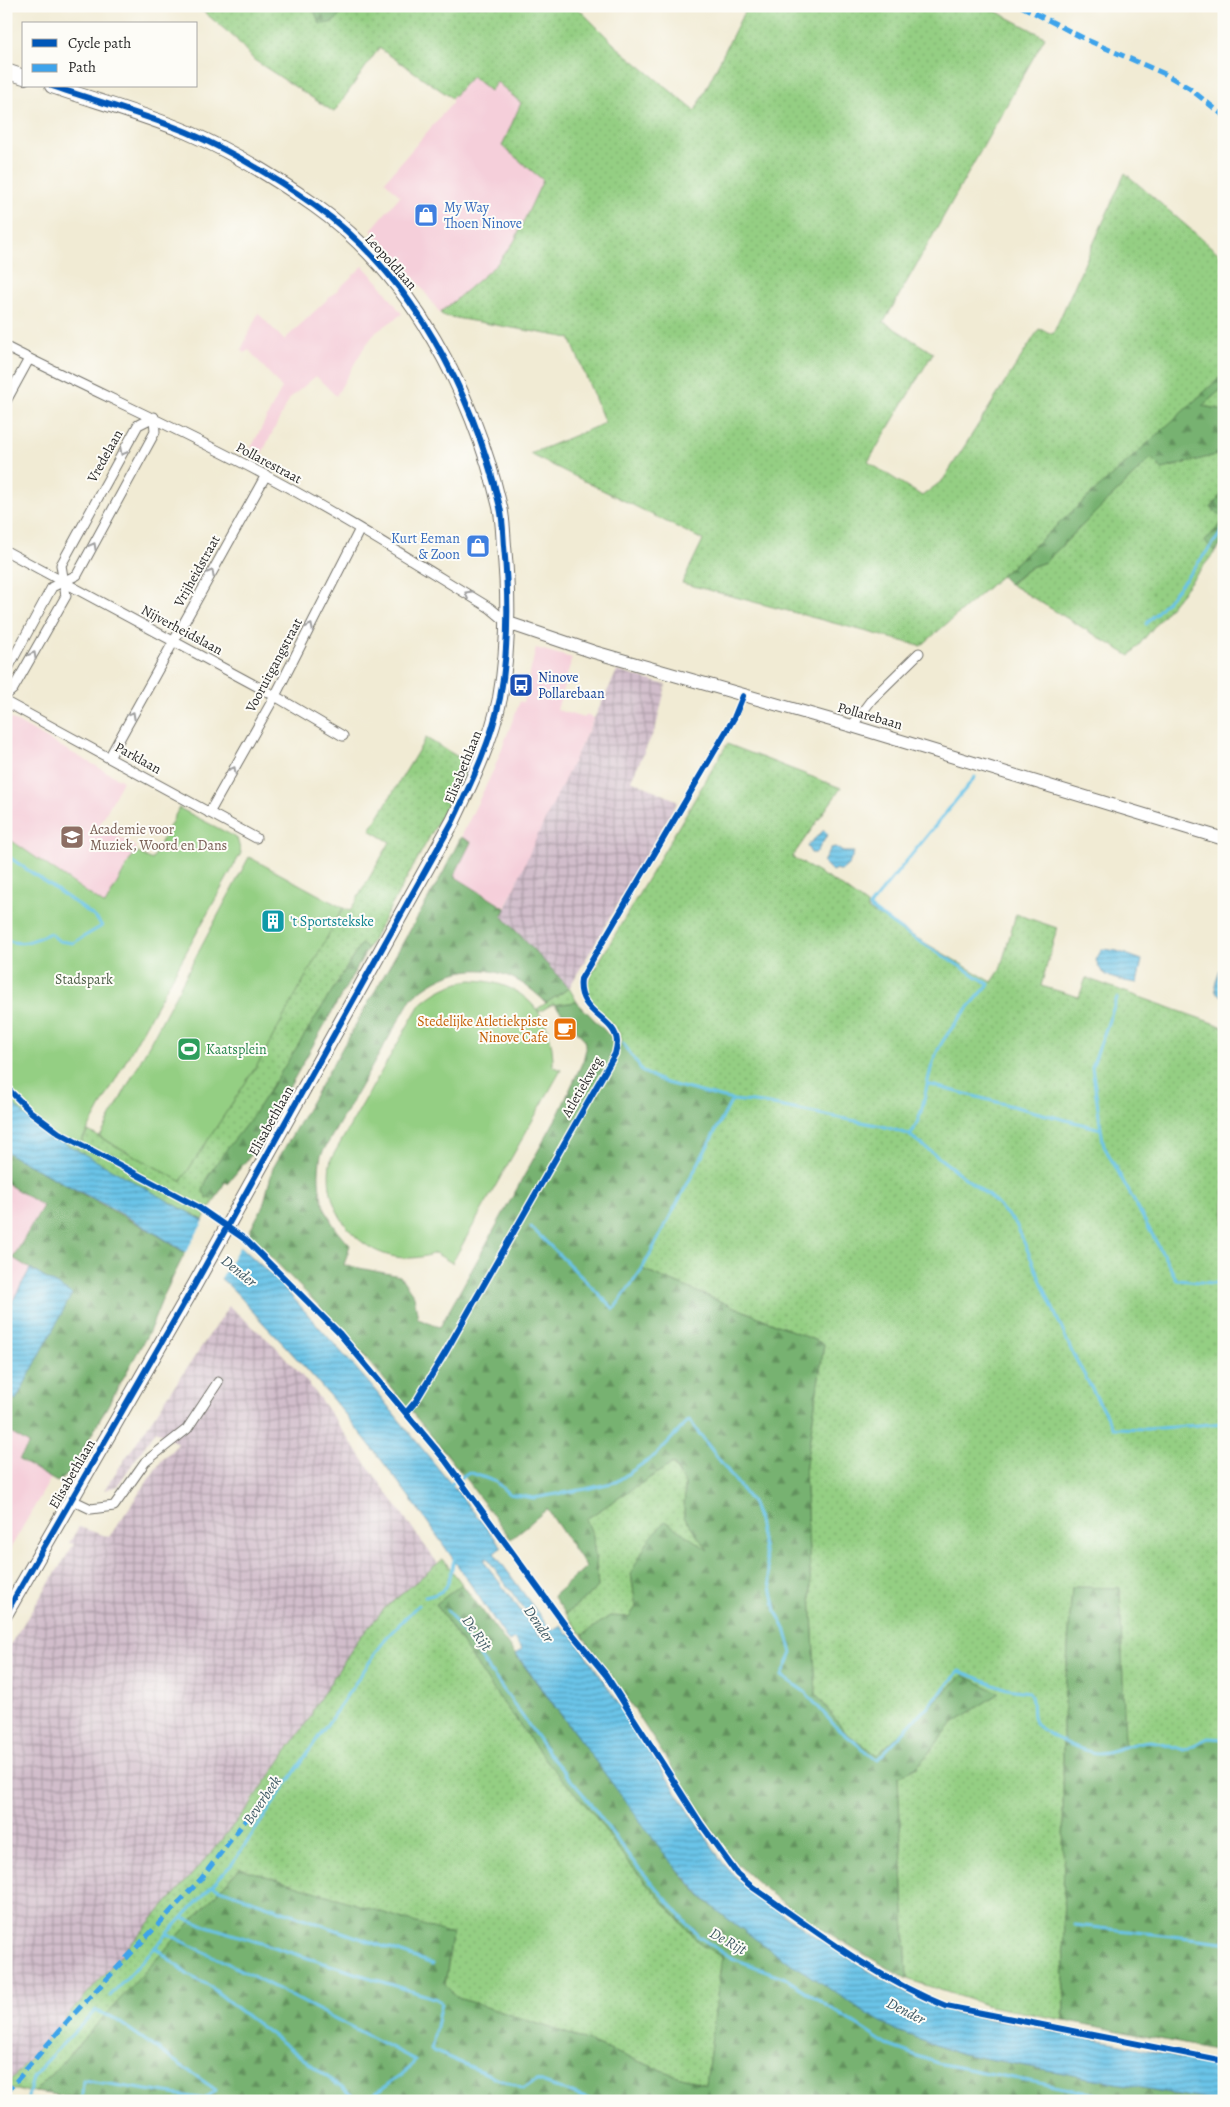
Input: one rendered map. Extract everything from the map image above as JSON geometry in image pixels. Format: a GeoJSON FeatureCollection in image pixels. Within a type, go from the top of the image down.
{"type":"FeatureCollection","features":[{"type":"Feature","properties":{"kind":"main road"},"geometry":{"type":"LineString","coordinates":[[6,71],[22,76]]}},
{"type":"Feature","properties":{"kind":"main road","name":"Leopoldlaan"},"geometry":{"type":"LineString","coordinates":[[58,88],[187,132],[251,166],[315,206],[362,246],[402,290],[434,338],[476,425],[501,510],[508,623]]}},
{"type":"Feature","properties":{"kind":"main road","name":"Elisabethlaan"},"geometry":{"type":"LineString","coordinates":[[6,1613],[194,1286],[453,821],[483,756],[499,700],[508,623]]}},
{"type":"Feature","properties":{"kind":"street","name":"Pollarestraat"},"geometry":{"type":"LineString","coordinates":[[6,347],[154,417],[266,475],[360,529],[490,608],[508,623]]}},
{"type":"Feature","properties":{"kind":"street"},"geometry":{"type":"LineString","coordinates":[[6,401],[29,359]]}},
{"type":"Feature","properties":{"kind":"street"},"geometry":{"type":"LineString","coordinates":[[6,672],[52,587],[77,575],[155,432],[154,417]]}},
{"type":"Feature","properties":{"kind":"street","name":"Vredelaan"},"geometry":{"type":"LineString","coordinates":[[6,695],[13,689],[66,596],[61,565],[65,557],[138,425],[154,417]]}},
{"type":"Feature","properties":{"kind":"street","name":"Vrijheidstraat"},"geometry":{"type":"LineString","coordinates":[[109,758],[266,475]]}},
{"type":"Feature","properties":{"kind":"street","name":"Vooruitgangstraat"},"geometry":{"type":"LineString","coordinates":[[209,813],[275,696],[360,529]]}},
{"type":"Feature","properties":{"kind":"street","name":"Nijverheidslaan"},"geometry":{"type":"LineString","coordinates":[[6,550],[275,696],[343,736]]}},
{"type":"Feature","properties":{"kind":"street","name":"Pollarebaan"},"geometry":{"type":"LineString","coordinates":[[508,623],[594,652],[852,726],[1224,839]]}},
{"type":"Feature","properties":{"kind":"street"},"geometry":{"type":"LineString","coordinates":[[852,726],[872,699],[919,653]]}},
{"type":"Feature","properties":{"kind":"street","name":"Parklaan"},"geometry":{"type":"LineString","coordinates":[[6,702],[256,838]]}},
{"type":"Feature","properties":{"kind":"street"},"geometry":{"type":"LineString","coordinates":[[72,1500],[92,1509],[114,1506],[145,1462],[187,1429],[218,1382]]}},
{"type":"Feature","properties":{"kind":"shaded area"},"geometry":{"type":"Polygon","coordinates":[[[472,76],[497,82],[521,103],[502,146],[543,180],[514,242],[496,265],[440,313],[410,272],[371,230],[400,196],[385,181],[452,103],[452,98],[472,76]]]}},
{"type":"Feature","properties":{"kind":"shaded area"},"geometry":{"type":"Polygon","coordinates":[[[363,266],[379,283],[402,314],[375,333],[363,349],[336,396],[316,376],[290,398],[259,459],[248,454],[282,388],[249,350],[244,353],[241,350],[258,313],[284,340],[363,266]]]}},
{"type":"Feature","properties":{"kind":"shaded area"},"geometry":{"type":"Polygon","coordinates":[[[536,648],[572,658],[557,710],[584,718],[586,715],[594,718],[505,908],[454,876],[471,842],[461,837],[494,769],[520,701],[523,702],[536,648]]]}},
{"type":"Feature","properties":{"kind":"shaded area"},"geometry":{"type":"Polygon","coordinates":[[[617,671],[666,685],[656,727],[631,780],[678,801],[569,988],[502,916],[534,843],[617,671]]]}},
{"type":"Feature","properties":{"kind":"shaded area","name":"Academie voor Muziek, Woord en Dans"},"geometry":{"type":"Polygon","coordinates":[[[6,716],[123,781],[99,826],[137,847],[105,905],[6,837],[6,716]]]}},
{"type":"Feature","properties":{"kind":"shaded area"},"geometry":{"type":"Polygon","coordinates":[[[6,1183],[43,1206],[13,1258],[30,1269],[6,1313],[6,1183]]]}},
{"type":"Feature","properties":{"kind":"shaded area"},"geometry":{"type":"Polygon","coordinates":[[[229,1306],[276,1347],[309,1384],[441,1568],[313,1709],[311,1716],[247,1808],[210,1854],[6,2086],[6,1651],[74,1544],[69,1543],[79,1527],[109,1537],[162,1460],[178,1444],[156,1430],[117,1486],[104,1490],[229,1306]]]}},
{"type":"Feature","properties":{"kind":"shaded area"},"geometry":{"type":"Polygon","coordinates":[[[6,1430],[29,1443],[19,1461],[51,1478],[6,1556],[6,1430]]]}},
{"type":"Feature","properties":{"kind":"green space"},"geometry":{"type":"Polygon","coordinates":[[[194,6],[576,6],[617,47],[695,111],[747,6],[986,6],[1045,37],[884,322],[933,353],[868,462],[922,496],[943,480],[1039,329],[1053,334],[1125,173],[1224,258],[1224,374],[1038,544],[921,646],[682,583],[703,540],[530,454],[605,423],[570,338],[444,316],[440,313],[496,265],[514,242],[543,180],[502,146],[521,103],[497,82],[490,91],[472,76],[452,98],[379,48],[334,112],[254,60],[236,39],[194,6]]]}},
{"type":"Feature","properties":{"kind":"green space"},"geometry":{"type":"Polygon","coordinates":[[[316,6],[341,6],[340,15],[332,22],[320,24],[315,13],[316,6]]]}},
{"type":"Feature","properties":{"kind":"green space"},"geometry":{"type":"Polygon","coordinates":[[[1224,374],[1224,387],[1202,406],[1224,410],[1224,453],[1162,469],[1151,458],[1045,562],[1031,567],[1009,584],[1001,576],[1224,374]]]}},
{"type":"Feature","properties":{"kind":"green space"},"geometry":{"type":"Polygon","coordinates":[[[1224,387],[1224,410],[1202,406],[1224,387]]]}},
{"type":"Feature","properties":{"kind":"green space"},"geometry":{"type":"Polygon","coordinates":[[[1224,453],[1224,491],[1211,508],[1224,518],[1224,521],[1206,541],[1215,552],[1130,656],[1010,584],[1031,567],[1045,562],[1151,458],[1162,469],[1224,453]]]}},
{"type":"Feature","properties":{"kind":"green space"},"geometry":{"type":"Polygon","coordinates":[[[1224,491],[1224,518],[1211,508],[1224,491]]]}},
{"type":"Feature","properties":{"kind":"green space"},"geometry":{"type":"Polygon","coordinates":[[[1224,521],[1224,542],[1215,552],[1205,541],[1224,521]]]}},
{"type":"Feature","properties":{"kind":"green space"},"geometry":{"type":"Polygon","coordinates":[[[426,738],[470,764],[368,948],[361,944],[299,1046],[250,1120],[208,1176],[207,1198],[215,1200],[203,1220],[76,1151],[88,1131],[181,1181],[259,1062],[343,908],[350,911],[390,842],[370,830],[426,738]]]}},
{"type":"Feature","properties":{"kind":"green space"},"geometry":{"type":"Polygon","coordinates":[[[727,744],[841,788],[792,857],[841,886],[867,905],[867,909],[992,982],[1000,970],[1016,914],[1057,928],[1041,986],[1079,997],[1086,978],[1224,1027],[1224,1739],[1208,1738],[1184,1750],[1151,1741],[1125,1746],[1120,1588],[1072,1587],[1063,1722],[1064,2020],[989,2006],[907,1979],[898,1777],[917,1767],[952,1724],[999,1693],[963,1675],[877,1755],[845,1732],[816,1694],[805,1471],[824,1344],[642,1269],[732,1100],[666,1083],[643,1072],[623,1043],[618,1031],[590,1003],[583,989],[727,744]]]}},
{"type":"Feature","properties":{"kind":"green space","name":"Stadspark"},"geometry":{"type":"Polygon","coordinates":[[[179,808],[237,838],[241,853],[76,1151],[39,1127],[6,1097],[6,837],[105,905],[135,851],[152,860],[179,808]]]}},
{"type":"Feature","properties":{"kind":"green space"},"geometry":{"type":"Polygon","coordinates":[[[461,837],[471,842],[454,876],[505,908],[502,916],[569,988],[546,1003],[530,989],[514,979],[497,972],[462,971],[444,977],[427,986],[411,999],[321,1155],[319,1181],[323,1204],[334,1225],[350,1245],[344,1265],[400,1276],[414,1296],[418,1319],[440,1327],[559,1113],[583,1061],[586,1049],[584,1039],[555,1005],[577,1002],[609,1035],[623,1043],[643,1072],[666,1083],[732,1100],[642,1269],[824,1344],[805,1471],[816,1694],[845,1732],[877,1755],[963,1675],[999,1693],[952,1724],[917,1767],[898,1777],[907,1979],[812,1923],[789,1907],[767,1891],[727,1853],[630,1703],[582,1635],[610,1616],[629,1617],[636,1607],[631,1573],[648,1541],[665,1521],[708,1550],[684,1517],[685,1484],[673,1463],[586,1519],[593,1536],[598,1587],[566,1614],[553,1596],[586,1567],[547,1509],[511,1539],[449,1457],[342,1329],[248,1234],[263,1206],[273,1168],[443,873],[461,837]]]}},
{"type":"Feature","properties":{"kind":"green space"},"geometry":{"type":"Polygon","coordinates":[[[249,857],[343,908],[259,1062],[181,1181],[100,1137],[249,857]]]}},
{"type":"Feature","properties":{"kind":"green space"},"geometry":{"type":"Polygon","coordinates":[[[361,944],[368,948],[251,1155],[227,1184],[225,1182],[215,1200],[207,1198],[203,1191],[210,1174],[265,1097],[361,944]]]}},
{"type":"Feature","properties":{"kind":"green space"},"geometry":{"type":"Polygon","coordinates":[[[471,980],[489,982],[506,987],[520,994],[532,1004],[541,1016],[548,1031],[552,1047],[553,1066],[561,1070],[452,1263],[435,1253],[413,1258],[392,1256],[372,1249],[356,1236],[342,1220],[333,1201],[329,1181],[331,1159],[419,1006],[443,989],[471,980]]]}},
{"type":"Feature","properties":{"kind":"green space"},"geometry":{"type":"Polygon","coordinates":[[[569,988],[577,1002],[551,1005],[539,1012],[537,1009],[569,988]]]}},
{"type":"Feature","properties":{"kind":"green space"},"geometry":{"type":"Polygon","coordinates":[[[6,1151],[154,1233],[185,1253],[164,1295],[149,1332],[70,1473],[57,1482],[19,1460],[29,1444],[6,1430],[6,1395],[16,1400],[71,1294],[13,1258],[43,1206],[6,1183],[6,1151]]]}},
{"type":"Feature","properties":{"kind":"green space"},"geometry":{"type":"Polygon","coordinates":[[[672,1463],[685,1484],[684,1517],[710,1551],[631,1573],[636,1607],[629,1617],[610,1616],[582,1635],[566,1614],[598,1586],[593,1536],[586,1519],[672,1463]]]}},
{"type":"Feature","properties":{"kind":"green space"},"geometry":{"type":"Polygon","coordinates":[[[443,1559],[462,1584],[436,1604],[490,1685],[547,1762],[592,1812],[627,1861],[701,1945],[722,1956],[706,2085],[666,2072],[566,2033],[458,1998],[445,1986],[452,1935],[240,1868],[35,2092],[6,2089],[6,2086],[210,1854],[252,1802],[311,1716],[313,1709],[358,1640],[384,1609],[443,1559]]]}},
{"type":"Feature","properties":{"kind":"green space"},"geometry":{"type":"Polygon","coordinates":[[[462,1584],[684,1878],[702,1898],[772,1951],[895,2030],[957,2053],[1212,2101],[100,2101],[35,2092],[240,1868],[452,1934],[445,1985],[458,1998],[566,2033],[666,2072],[706,2085],[722,1956],[701,1945],[627,1861],[592,1812],[547,1762],[490,1685],[436,1604],[462,1584]]]}},
{"type":"Feature","properties":{"kind":"green space"},"geometry":{"type":"Polygon","coordinates":[[[1072,1587],[1120,1588],[1125,1746],[1151,1741],[1184,1750],[1208,1738],[1224,1739],[1224,2052],[1064,2020],[1063,1722],[1072,1587]]]}},
{"type":"Feature","properties":{"kind":"water"},"geometry":{"type":"Polygon","coordinates":[[[824,830],[828,834],[816,853],[811,853],[807,846],[824,830]]]}},
{"type":"Feature","properties":{"kind":"water"},"geometry":{"type":"Polygon","coordinates":[[[835,847],[843,852],[854,852],[849,864],[841,871],[836,869],[832,871],[823,862],[831,848],[835,847]]]}},
{"type":"Feature","properties":{"kind":"water"},"geometry":{"type":"Polygon","coordinates":[[[1102,949],[1117,951],[1142,960],[1137,983],[1106,975],[1098,966],[1096,960],[1102,949]]]}},
{"type":"Feature","properties":{"kind":"water"},"geometry":{"type":"Polygon","coordinates":[[[1224,959],[1224,997],[1216,992],[1215,985],[1224,959]]]}},
{"type":"Feature","properties":{"kind":"water","name":"Dender"},"geometry":{"type":"Polygon","coordinates":[[[6,1097],[29,1119],[50,1135],[211,1225],[237,1243],[277,1280],[369,1383],[502,1547],[494,1553],[551,1631],[561,1625],[568,1635],[571,1634],[723,1863],[752,1892],[862,1967],[898,1988],[936,2006],[956,2013],[1116,2043],[1224,2067],[1224,2101],[1212,2101],[957,2053],[895,2030],[871,2016],[772,1951],[724,1916],[702,1897],[663,1852],[516,1654],[522,1649],[514,1639],[509,1642],[424,1518],[364,1437],[299,1360],[238,1294],[220,1278],[172,1243],[6,1151],[6,1097]],[[485,1558],[485,1563],[540,1637],[542,1634],[487,1558],[485,1558]]]}},
{"type":"Feature","properties":{"kind":"water"},"geometry":{"type":"Polygon","coordinates":[[[30,1269],[72,1294],[16,1400],[6,1395],[6,1313],[30,1269]]]}},
{"type":"Feature","properties":{"kind":"pier"},"geometry":{"type":"Polygon","coordinates":[[[205,1219],[241,1244],[220,1280],[184,1255],[205,1219]]]}},
{"type":"Feature","properties":{"kind":"waterway"},"geometry":{"type":"LineString","coordinates":[[1146,624],[1196,566],[1224,529]]}},
{"type":"Feature","properties":{"kind":"waterway"},"geometry":{"type":"LineString","coordinates":[[910,1136],[920,1116],[933,1062],[941,1044],[953,1026],[989,984],[901,930],[869,907],[975,777]]}},
{"type":"Feature","properties":{"kind":"waterway"},"geometry":{"type":"LineString","coordinates":[[6,855],[96,918],[102,926],[73,943],[59,941],[50,933],[23,943],[11,942],[6,939]]}},
{"type":"Feature","properties":{"kind":"waterway"},"geometry":{"type":"LineString","coordinates":[[927,1084],[1101,1129],[1092,1067],[1117,998]]}},
{"type":"Feature","properties":{"kind":"waterway"},"geometry":{"type":"LineString","coordinates":[[623,1043],[643,1072],[666,1083],[732,1100],[763,1103],[882,1126],[908,1134],[990,1197],[1016,1224],[1072,1352],[1113,1428],[1148,1429],[1224,1423]]}},
{"type":"Feature","properties":{"kind":"waterway"},"geometry":{"type":"LineString","coordinates":[[531,1227],[614,1309],[642,1269],[732,1100]]}},
{"type":"Feature","properties":{"kind":"waterway"},"geometry":{"type":"LineString","coordinates":[[1101,1129],[1104,1146],[1177,1280],[1224,1284]]}},
{"type":"Feature","properties":{"kind":"waterway"},"geometry":{"type":"LineString","coordinates":[[451,1484],[469,1472],[496,1482],[509,1494],[534,1498],[616,1482],[657,1454],[689,1420],[753,1504],[776,1611],[786,1631],[792,1653],[782,1676],[805,1692],[836,1727],[877,1760],[959,1671],[1007,1689],[1029,1692],[1036,1724],[1047,1733],[1084,1750],[1098,1753],[1150,1741],[1184,1750],[1208,1738],[1224,1739]]}},
{"type":"Feature","properties":{"kind":"waterway","name":"Beverbeek"},"geometry":{"type":"LineString","coordinates":[[425,1597],[434,1595],[445,1588],[448,1584],[455,1557]]}},
{"type":"Feature","properties":{"kind":"waterway","name":"Beverbeek"},"geometry":{"type":"LineString","coordinates":[[110,1996],[232,1864],[386,1638],[418,1605]]}},
{"type":"Feature","properties":{"kind":"waterway","name":"De Rijt"},"geometry":{"type":"LineString","coordinates":[[447,1610],[552,1758],[583,1794],[632,1860],[699,1937],[732,1958],[785,1978],[887,2045],[937,2063],[1131,2101]]}},
{"type":"Feature","properties":{"kind":"waterway"},"geometry":{"type":"LineString","coordinates":[[212,1886],[433,1964]]}},
{"type":"Feature","properties":{"kind":"waterway"},"geometry":{"type":"LineString","coordinates":[[182,1918],[437,1999],[441,2003],[431,2050],[523,2089],[536,2080],[594,2101]]}},
{"type":"Feature","properties":{"kind":"waterway"},"geometry":{"type":"LineString","coordinates":[[1075,1925],[1224,1942]]}},
{"type":"Feature","properties":{"kind":"waterway"},"geometry":{"type":"LineString","coordinates":[[168,1934],[415,2060],[410,2068],[365,2101]]}},
{"type":"Feature","properties":{"kind":"waterway"},"geometry":{"type":"LineString","coordinates":[[155,1947],[188,1975],[210,1986],[359,2101]]}},
{"type":"Feature","properties":{"kind":"waterway","name":"Beverbeek"},"geometry":{"type":"LineString","coordinates":[[28,2096],[33,2078],[45,2062],[96,2010]]}},
{"type":"Feature","properties":{"kind":"waterway"},"geometry":{"type":"LineString","coordinates":[[82,2095],[83,2080],[205,2099],[216,2090],[112,2017],[96,2011]]}},
{"type":"Feature","properties":{"kind":"marked path"},"geometry":{"type":"LineString","coordinates":[[1021,6],[1087,40],[1165,74],[1189,88],[1224,116]]}},
{"type":"Feature","properties":{"kind":"marked path"},"geometry":{"type":"LineString","coordinates":[[6,2093],[71,2017],[201,1879],[251,1813]]}},
{"type":"Feature","properties":{"kind":"cycle path"},"geometry":{"type":"LineString","coordinates":[[6,1613],[194,1286],[453,821],[492,730],[503,679],[507,622],[507,584],[501,512],[488,464],[473,421],[434,339],[409,301],[381,265],[349,233],[314,205],[236,156],[171,125],[58,88]]}},
{"type":"Feature","properties":{"kind":"cycle path","name":"Atletiekweg"},"geometry":{"type":"LineString","coordinates":[[406,1413],[416,1401],[445,1353],[615,1054],[617,1046],[615,1034],[584,1000],[581,991],[581,979],[734,718],[743,696]]}},
{"type":"Feature","properties":{"kind":"cycle path"},"geometry":{"type":"LineString","coordinates":[[6,1087],[31,1112],[59,1133],[198,1207],[246,1240],[339,1333],[445,1460],[565,1625],[606,1675],[701,1824],[737,1874],[751,1886],[869,1967],[920,1995],[946,2006],[1224,2061]]}},
{"type":"Feature","properties":{"kind":"place","name":"My Way Thoen Ninove"},"geometry":{"type":"Point","coordinates":[426,215]}},
{"type":"Feature","properties":{"kind":"place","name":"Kurt Eeman & Zoon"},"geometry":{"type":"Point","coordinates":[478,546]}},
{"type":"Feature","properties":{"kind":"place","name":"Ninove Pollarebaan"},"geometry":{"type":"Point","coordinates":[521,685]}},
{"type":"Feature","properties":{"kind":"place","name":"Academie voor Muziek, Woord en Dans"},"geometry":{"type":"Point","coordinates":[72,837]}},
{"type":"Feature","properties":{"kind":"place","name":"'t Sportstekske"},"geometry":{"type":"Point","coordinates":[273,921]}},
{"type":"Feature","properties":{"kind":"place","name":"Stedelijke Atletiekpiste Ninove Cafe"},"geometry":{"type":"Point","coordinates":[565,1029]}},
{"type":"Feature","properties":{"kind":"place","name":"Kaatsplein"},"geometry":{"type":"Point","coordinates":[189,1049]}}]}
